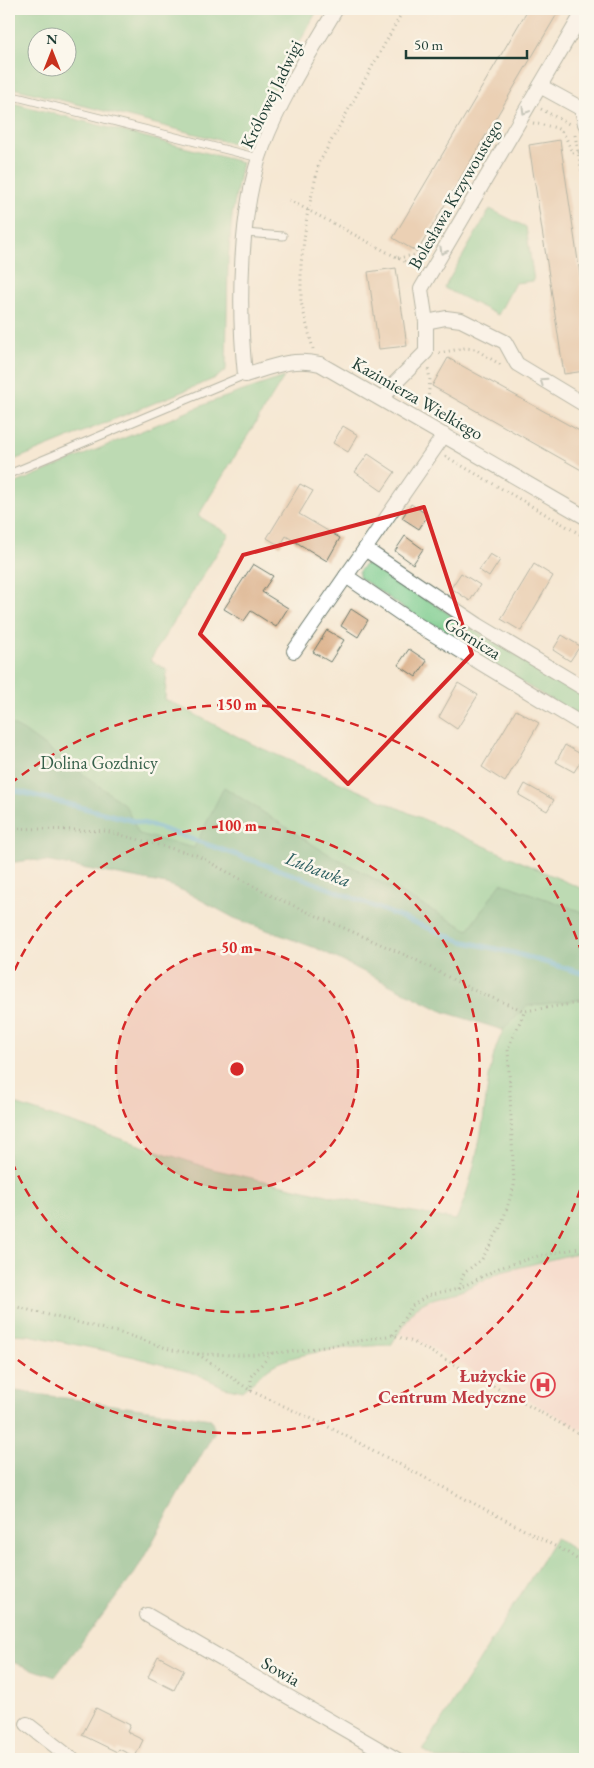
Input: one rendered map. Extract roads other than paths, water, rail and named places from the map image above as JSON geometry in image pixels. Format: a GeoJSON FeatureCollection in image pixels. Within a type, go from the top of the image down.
{"type":"FeatureCollection","features":[{"type":"Feature","properties":{"kind":"street","name":"Królowej Jadwigi"},"geometry":{"type":"LineString","coordinates":[[245,375],[242,350],[242,299],[245,233],[250,194],[259,158],[287,97],[336,9]]}},
{"type":"Feature","properties":{"kind":"street","name":"Bolesława Krzywoustego"},"geometry":{"type":"LineString","coordinates":[[383,399],[391,388],[426,352],[426,322],[421,289],[585,9]]}},
{"type":"Feature","properties":{"kind":"street"},"geometry":{"type":"LineString","coordinates":[[540,86],[582,109],[585,124]]}},
{"type":"Feature","properties":{"kind":"street"},"geometry":{"type":"LineString","coordinates":[[426,322],[446,318],[461,320],[505,342],[517,364],[585,405]]}},
{"type":"Feature","properties":{"kind":"street","name":"Kazimierza Wielkiego"},"geometry":{"type":"LineString","coordinates":[[245,375],[291,361],[306,360],[317,364],[383,399],[585,517]]}},
{"type":"Feature","properties":{"kind":"street"},"geometry":{"type":"LineString","coordinates":[[294,651],[444,436]]}},
{"type":"Feature","properties":{"kind":"street","name":"Górnicza"},"geometry":{"type":"LineString","coordinates":[[365,549],[478,626],[585,689]]}},
{"type":"Feature","properties":{"kind":"street","name":"Górnicza"},"geometry":{"type":"LineString","coordinates":[[346,576],[412,622],[585,726]]}},
{"type":"Feature","properties":{"kind":"street","name":"Sowia"},"geometry":{"type":"LineString","coordinates":[[147,1615],[396,1759]]}},
{"type":"Feature","properties":{"kind":"street"},"geometry":{"type":"LineString","coordinates":[[27,1724],[72,1759]]}},
{"type":"Feature","properties":{"kind":"lane"},"geometry":{"type":"LineString","coordinates":[[9,95],[259,158]]}},
{"type":"Feature","properties":{"kind":"lane"},"geometry":{"type":"LineString","coordinates":[[245,233],[283,236]]}},
{"type":"Feature","properties":{"kind":"lane"},"geometry":{"type":"LineString","coordinates":[[9,474],[245,375]]}},
{"type":"Feature","properties":{"kind":"waterway","name":"Lubawka"},"geometry":{"type":"LineString","coordinates":[[9,789],[154,826],[300,877],[461,941],[514,953],[585,974]]}},
{"type":"Feature","properties":{"kind":"place","name":"Łużyckie Centrum Medyczne"},"geometry":{"type":"Point","coordinates":[543,1385]}},
{"type":"Feature","properties":{"kind":"park label","name":"Dolina Gozdnicy"},"geometry":{"type":"Point","coordinates":[99,762]}}]}
